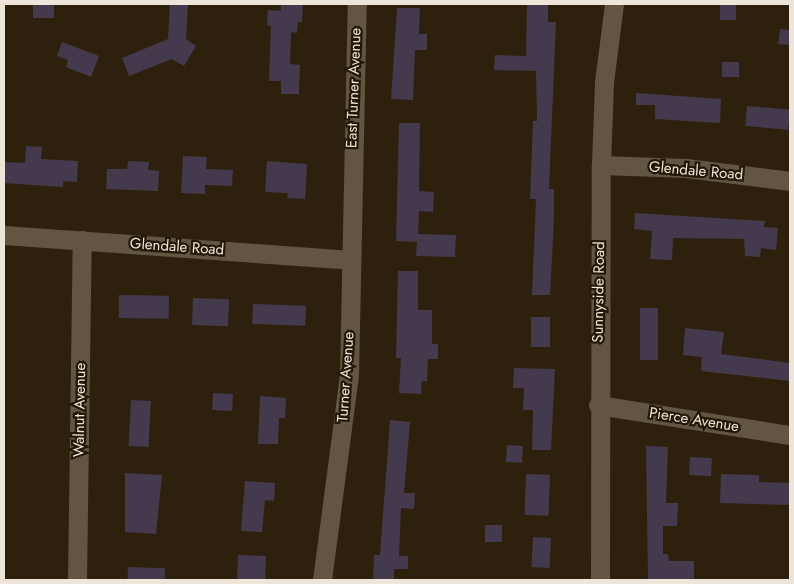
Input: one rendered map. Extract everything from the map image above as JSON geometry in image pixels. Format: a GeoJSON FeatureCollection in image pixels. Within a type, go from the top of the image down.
{"type":"FeatureCollection","features":[{"type":"Feature","properties":{"kind":"street","name":"East Turner Avenue"},"geometry":{"type":"LineString","coordinates":[[352,172],[357,4]]}},
{"type":"Feature","properties":{"kind":"street","name":"Sunnyside Road"},"geometry":{"type":"LineString","coordinates":[[600,580],[598,405],[601,165],[604,82],[614,4]]}},
{"type":"Feature","properties":{"kind":"street","name":"Glendale Road"},"geometry":{"type":"LineString","coordinates":[[601,165],[686,168],[790,181]]}},
{"type":"Feature","properties":{"kind":"street","name":"Turner Avenue"},"geometry":{"type":"LineString","coordinates":[[322,580],[349,375],[352,172]]}},
{"type":"Feature","properties":{"kind":"street","name":"Glendale Road"},"geometry":{"type":"LineString","coordinates":[[4,235],[351,260]]}},
{"type":"Feature","properties":{"kind":"street","name":"Walnut Avenue"},"geometry":{"type":"LineString","coordinates":[[77,580],[82,240]]}},
{"type":"Feature","properties":{"kind":"street","name":"Pierce Avenue"},"geometry":{"type":"LineString","coordinates":[[598,405],[790,435]]}},
{"type":"Feature","properties":{"kind":"building"},"geometry":{"type":"Polygon","coordinates":[[[33,4],[54,4],[54,18],[33,18],[33,4]]]}},
{"type":"Feature","properties":{"kind":"building"},"geometry":{"type":"Polygon","coordinates":[[[170,4],[188,4],[186,39],[196,46],[184,66],[172,59],[129,76],[122,58],[168,39],[170,4]]]}},
{"type":"Feature","properties":{"kind":"building"},"geometry":{"type":"Polygon","coordinates":[[[281,4],[303,4],[302,22],[298,22],[297,33],[291,32],[290,64],[300,65],[299,94],[281,94],[281,81],[269,81],[271,26],[267,25],[268,10],[281,11],[281,4]]]}},
{"type":"Feature","properties":{"kind":"building"},"geometry":{"type":"Polygon","coordinates":[[[527,4],[548,4],[548,22],[556,22],[549,189],[554,189],[550,295],[532,295],[536,199],[530,199],[533,121],[537,121],[536,71],[494,70],[495,55],[526,56],[527,4]]]}},
{"type":"Feature","properties":{"kind":"building"},"geometry":{"type":"Polygon","coordinates":[[[720,4],[736,4],[736,20],[720,20],[720,4]]]}},
{"type":"Feature","properties":{"kind":"building"},"geometry":{"type":"Polygon","coordinates":[[[397,8],[420,8],[419,34],[427,34],[427,50],[415,50],[413,100],[391,99],[397,8]]]}},
{"type":"Feature","properties":{"kind":"building"},"geometry":{"type":"Polygon","coordinates":[[[780,29],[790,30],[790,45],[778,44],[780,29]]]}},
{"type":"Feature","properties":{"kind":"building"},"geometry":{"type":"Polygon","coordinates":[[[62,42],[99,56],[91,77],[66,67],[68,60],[57,56],[62,42]]]}},
{"type":"Feature","properties":{"kind":"building"},"geometry":{"type":"Polygon","coordinates":[[[722,62],[739,62],[739,77],[722,77],[722,62]]]}},
{"type":"Feature","properties":{"kind":"building"},"geometry":{"type":"Polygon","coordinates":[[[636,93],[721,99],[720,123],[655,119],[655,105],[636,105],[636,93]]]}},
{"type":"Feature","properties":{"kind":"building"},"geometry":{"type":"Polygon","coordinates":[[[747,106],[790,110],[788,130],[745,126],[747,106]]]}},
{"type":"Feature","properties":{"kind":"building"},"geometry":{"type":"Polygon","coordinates":[[[399,123],[420,123],[419,191],[434,192],[433,212],[419,211],[418,234],[456,235],[455,257],[416,256],[417,242],[396,241],[399,123]]]}},
{"type":"Feature","properties":{"kind":"building"},"geometry":{"type":"Polygon","coordinates":[[[26,146],[42,147],[41,159],[78,161],[77,182],[63,181],[63,187],[4,183],[4,162],[25,163],[26,146]]]}},
{"type":"Feature","properties":{"kind":"building"},"geometry":{"type":"Polygon","coordinates":[[[183,156],[207,157],[206,169],[233,170],[232,186],[205,185],[205,194],[181,193],[183,156]]]}},
{"type":"Feature","properties":{"kind":"building"},"geometry":{"type":"Polygon","coordinates":[[[128,161],[149,162],[148,170],[159,171],[158,191],[106,189],[107,169],[127,169],[128,161]]]}},
{"type":"Feature","properties":{"kind":"building"},"geometry":{"type":"Polygon","coordinates":[[[267,161],[307,164],[305,199],[287,198],[288,193],[265,192],[267,161]]]}},
{"type":"Feature","properties":{"kind":"building"},"geometry":{"type":"Polygon","coordinates":[[[635,213],[765,221],[764,227],[778,228],[776,250],[761,248],[760,257],[745,256],[744,239],[673,238],[672,260],[650,259],[652,231],[634,229],[635,213]]]}},
{"type":"Feature","properties":{"kind":"building"},"geometry":{"type":"Polygon","coordinates":[[[398,271],[418,271],[418,310],[432,310],[432,344],[438,344],[438,359],[428,359],[427,381],[422,381],[421,394],[399,393],[401,358],[396,358],[398,271]]]}},
{"type":"Feature","properties":{"kind":"building"},"geometry":{"type":"Polygon","coordinates":[[[119,295],[169,296],[169,319],[119,318],[119,295]]]}},
{"type":"Feature","properties":{"kind":"building"},"geometry":{"type":"Polygon","coordinates":[[[193,298],[229,299],[228,326],[192,325],[193,298]]]}},
{"type":"Feature","properties":{"kind":"building"},"geometry":{"type":"Polygon","coordinates":[[[253,304],[306,306],[305,326],[252,324],[253,304]]]}},
{"type":"Feature","properties":{"kind":"building"},"geometry":{"type":"Polygon","coordinates":[[[640,308],[658,308],[658,360],[640,360],[640,308]]]}},
{"type":"Feature","properties":{"kind":"building"},"geometry":{"type":"Polygon","coordinates":[[[531,317],[550,317],[550,347],[531,347],[531,317]]]}},
{"type":"Feature","properties":{"kind":"building"},"geometry":{"type":"Polygon","coordinates":[[[685,328],[724,332],[721,354],[790,363],[790,381],[701,371],[702,357],[683,355],[685,328]]]}},
{"type":"Feature","properties":{"kind":"building"},"geometry":{"type":"Polygon","coordinates":[[[514,368],[555,369],[551,450],[532,450],[533,410],[523,410],[524,388],[513,388],[514,368]]]}},
{"type":"Feature","properties":{"kind":"building"},"geometry":{"type":"Polygon","coordinates":[[[213,393],[233,394],[232,411],[212,410],[213,393]]]}},
{"type":"Feature","properties":{"kind":"building"},"geometry":{"type":"Polygon","coordinates":[[[260,396],[286,398],[285,418],[279,418],[278,444],[258,444],[260,396]]]}},
{"type":"Feature","properties":{"kind":"building"},"geometry":{"type":"Polygon","coordinates":[[[131,400],[151,401],[149,447],[129,446],[131,400]]]}},
{"type":"Feature","properties":{"kind":"building"},"geometry":{"type":"Polygon","coordinates":[[[390,420],[410,422],[404,493],[415,493],[414,509],[401,508],[399,556],[408,556],[408,569],[394,569],[394,580],[373,580],[374,555],[380,555],[390,420]]]}},
{"type":"Feature","properties":{"kind":"building"},"geometry":{"type":"Polygon","coordinates":[[[507,445],[523,446],[522,463],[506,462],[507,445]]]}},
{"type":"Feature","properties":{"kind":"building"},"geometry":{"type":"Polygon","coordinates":[[[646,446],[668,447],[666,503],[678,503],[677,526],[663,526],[663,554],[668,554],[669,561],[694,561],[694,579],[648,580],[646,446]]]}},
{"type":"Feature","properties":{"kind":"building"},"geometry":{"type":"Polygon","coordinates":[[[690,457],[712,458],[711,476],[689,475],[690,457]]]}},
{"type":"Feature","properties":{"kind":"building"},"geometry":{"type":"Polygon","coordinates":[[[125,473],[162,475],[156,534],[125,532],[125,473]]]}},
{"type":"Feature","properties":{"kind":"building"},"geometry":{"type":"Polygon","coordinates":[[[526,474],[550,475],[549,516],[525,515],[526,474]]]}},
{"type":"Feature","properties":{"kind":"building"},"geometry":{"type":"Polygon","coordinates":[[[721,474],[759,475],[759,482],[790,483],[790,505],[720,503],[721,474]]]}},
{"type":"Feature","properties":{"kind":"building"},"geometry":{"type":"Polygon","coordinates":[[[245,481],[275,483],[274,501],[265,500],[262,532],[241,531],[245,481]]]}},
{"type":"Feature","properties":{"kind":"building"},"geometry":{"type":"Polygon","coordinates":[[[485,525],[502,525],[502,542],[485,542],[485,525]]]}},
{"type":"Feature","properties":{"kind":"building"},"geometry":{"type":"Polygon","coordinates":[[[533,537],[551,538],[549,568],[531,567],[533,537]]]}},
{"type":"Feature","properties":{"kind":"building"},"geometry":{"type":"Polygon","coordinates":[[[238,555],[266,556],[265,580],[237,580],[238,555]]]}},
{"type":"Feature","properties":{"kind":"building"},"geometry":{"type":"Polygon","coordinates":[[[128,567],[165,568],[165,580],[128,580],[128,567]]]}}]}
